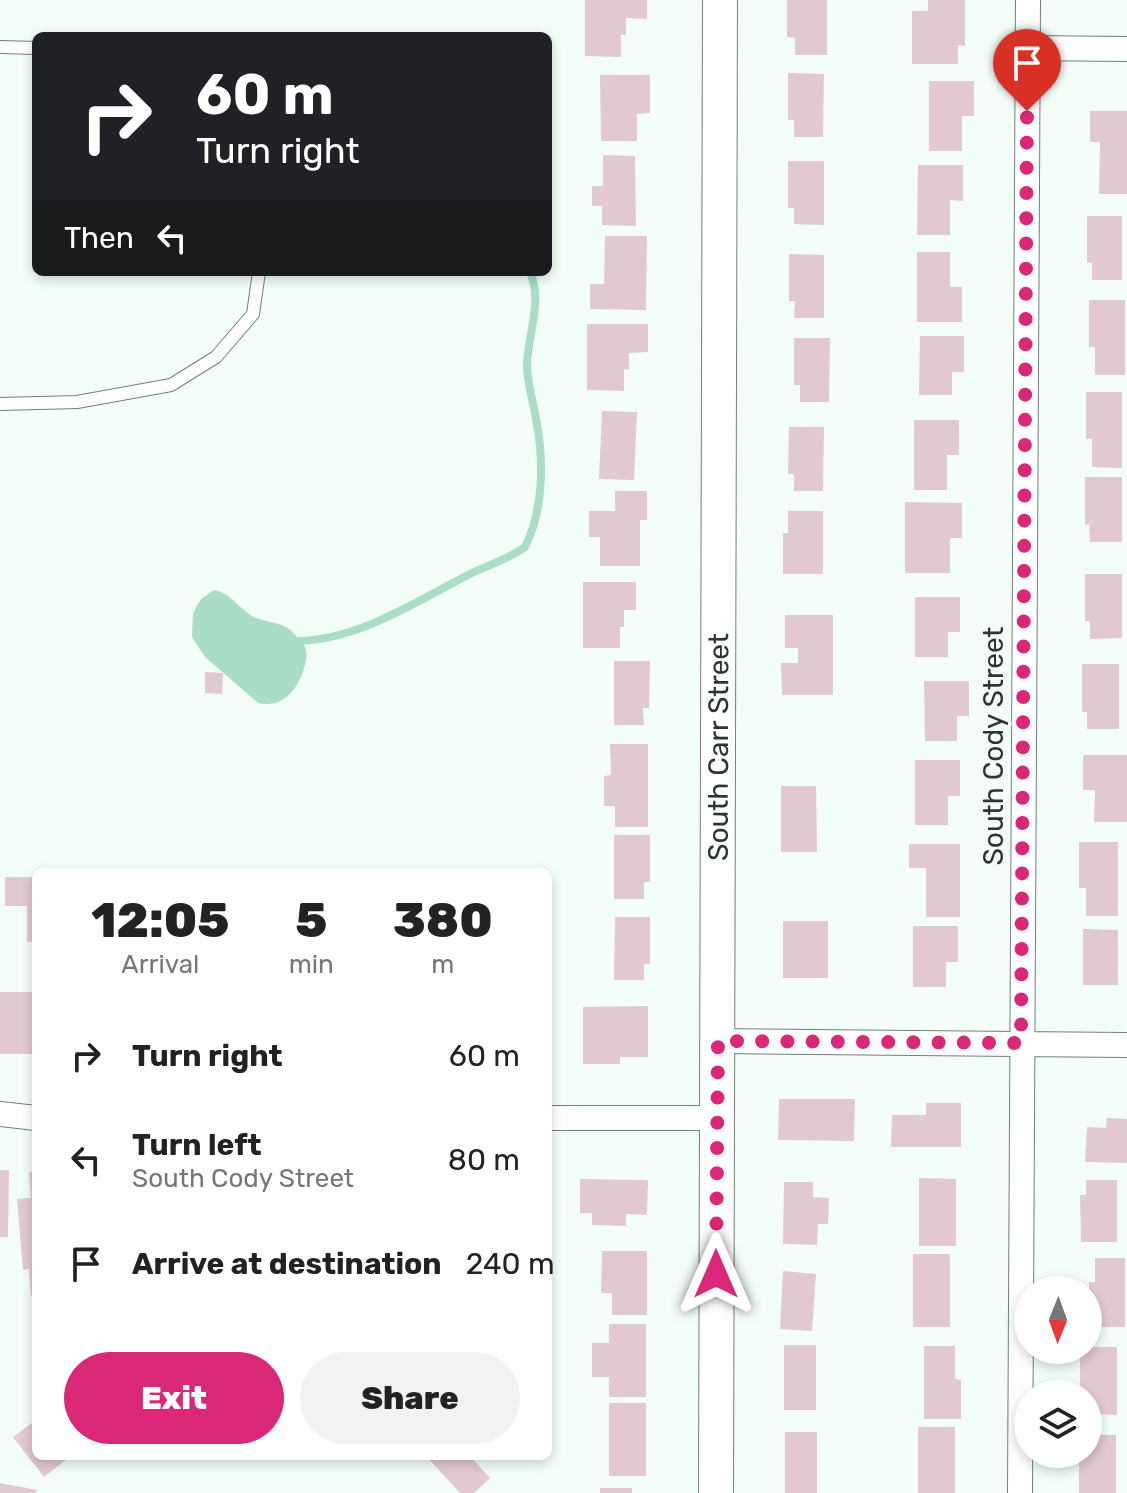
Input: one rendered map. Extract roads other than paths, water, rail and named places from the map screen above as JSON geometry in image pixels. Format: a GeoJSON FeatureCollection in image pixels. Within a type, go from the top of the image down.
{"type":"FeatureCollection","features":[{"type":"Feature","properties":{"kind":"street","name":"South Carr Street"},"geometry":{"type":"LineString","coordinates":[[716,1493],[720,0]]}},
{"type":"Feature","properties":{"kind":"street","name":"South Cody Street"},"geometry":{"type":"LineString","coordinates":[[1020,1493],[1028,0]]}},
{"type":"Feature","properties":{"kind":"street"},"geometry":{"type":"LineString","coordinates":[[1027,48],[1127,49]]}},
{"type":"Feature","properties":{"kind":"street"},"geometry":{"type":"LineString","coordinates":[[718,1041],[1127,1045]]}},
{"type":"Feature","properties":{"kind":"street"},"geometry":{"type":"LineString","coordinates":[[0,1114],[32,1118]]}},
{"type":"Feature","properties":{"kind":"street"},"geometry":{"type":"LineString","coordinates":[[552,1118],[717,1118]]}},
{"type":"Feature","properties":{"kind":"lane"},"geometry":{"type":"LineString","coordinates":[[0,47],[32,48]]}},
{"type":"Feature","properties":{"kind":"lane"},"geometry":{"type":"LineString","coordinates":[[0,404],[77,402],[171,385],[216,357],[253,314],[258,276]]}},
{"type":"Feature","properties":{"kind":"waterway"},"geometry":{"type":"LineString","coordinates":[[298,641],[343,634],[387,617],[525,547],[536,517],[541,484],[539,434],[527,371],[535,306],[531,276]]}}]}
